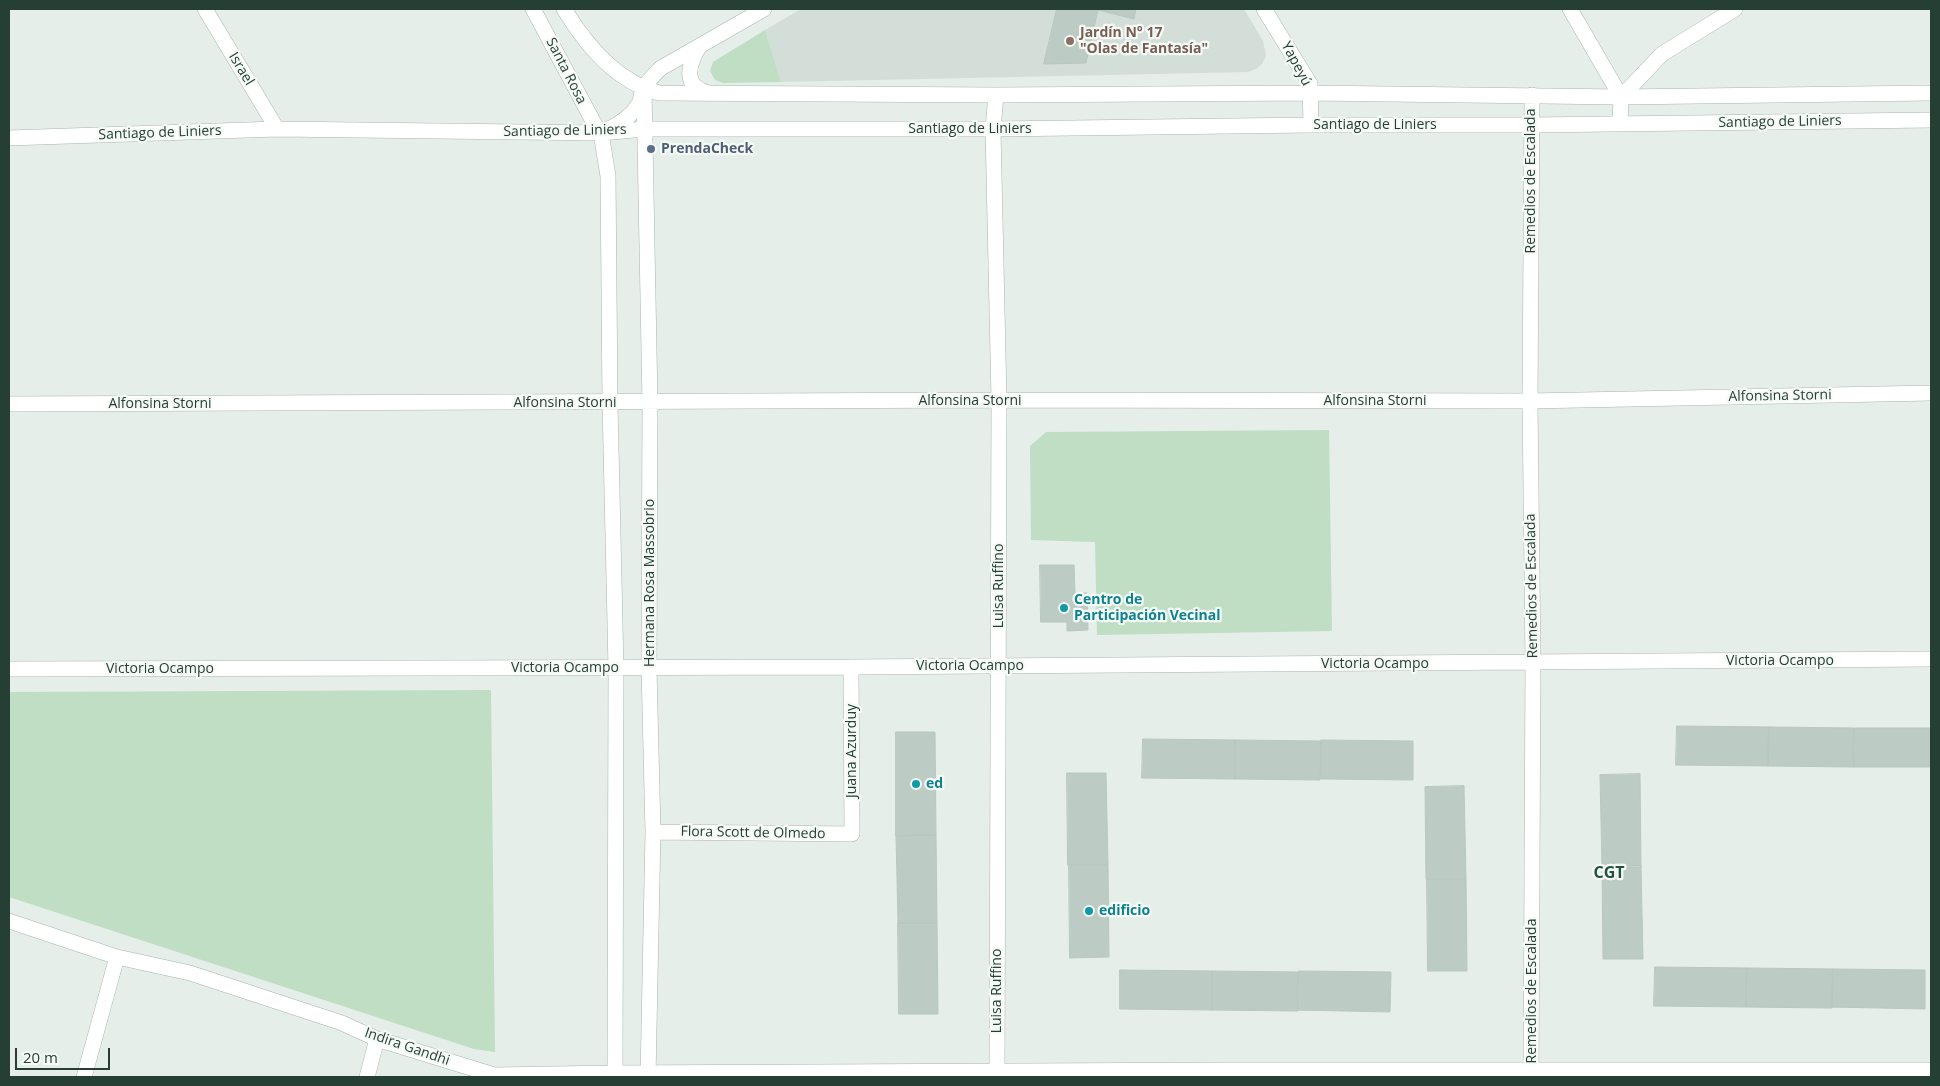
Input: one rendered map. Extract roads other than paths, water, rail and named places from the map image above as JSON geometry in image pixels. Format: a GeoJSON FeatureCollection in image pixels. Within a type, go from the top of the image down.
{"type":"FeatureCollection","features":[{"type":"Feature","properties":{"kind":"street","name":"Israel"},"geometry":{"type":"LineString","coordinates":[[205,9],[277,129]]}},
{"type":"Feature","properties":{"kind":"street","name":"Santa Rosa"},"geometry":{"type":"LineString","coordinates":[[533,9],[586,110],[601,133]]}},
{"type":"Feature","properties":{"kind":"street","name":"Santa Rosa"},"geometry":{"type":"LineString","coordinates":[[564,9],[574,24],[612,68],[627,80],[644,89]]}},
{"type":"Feature","properties":{"kind":"street"},"geometry":{"type":"LineString","coordinates":[[615,1075],[616,668],[610,403],[608,176],[601,133],[620,124],[630,115],[639,105],[644,89],[651,78],[661,68],[764,9]]}},
{"type":"Feature","properties":{"kind":"street","name":"Yapeyú"},"geometry":{"type":"LineString","coordinates":[[1264,9],[1310,84],[1311,124]]}},
{"type":"Feature","properties":{"kind":"street"},"geometry":{"type":"LineString","coordinates":[[1570,9],[1621,96],[1620,124]]}},
{"type":"Feature","properties":{"kind":"street"},"geometry":{"type":"LineString","coordinates":[[1621,96],[1662,54],[1735,9]]}},
{"type":"Feature","properties":{"kind":"street","name":"Santiago de Liniers"},"geometry":{"type":"LineString","coordinates":[[699,46],[691,60],[689,73],[693,84],[700,91],[713,94]]}},
{"type":"Feature","properties":{"kind":"street","name":"Santiago de Liniers"},"geometry":{"type":"LineString","coordinates":[[644,89],[659,93],[713,94],[996,95],[1311,93],[1621,96],[1931,93]]}},
{"type":"Feature","properties":{"kind":"street","name":"Hermana Rosa Massobrio"},"geometry":{"type":"LineString","coordinates":[[644,89],[650,402],[649,668],[653,832],[648,1075]]}},
{"type":"Feature","properties":{"kind":"street","name":"Remedios de Escalada"},"geometry":{"type":"LineString","coordinates":[[1531,1074],[1533,663],[1530,401],[1532,94]]}},
{"type":"Feature","properties":{"kind":"street","name":"Luisa Ruffino"},"geometry":{"type":"LineString","coordinates":[[996,95],[993,129],[999,400],[997,1074]]}},
{"type":"Feature","properties":{"kind":"street","name":"Santiago de Liniers"},"geometry":{"type":"LineString","coordinates":[[9,138],[277,129],[601,133],[644,129],[993,129],[1311,124],[1531,125],[1931,120]]}},
{"type":"Feature","properties":{"kind":"street","name":"Alfonsina Storni"},"geometry":{"type":"LineString","coordinates":[[9,404],[999,400],[1530,401],[1931,393]]}},
{"type":"Feature","properties":{"kind":"street","name":"Victoria Ocampo"},"geometry":{"type":"LineString","coordinates":[[9,669],[649,668],[1931,660]]}},
{"type":"Feature","properties":{"kind":"street","name":"Juana Azurduy"},"geometry":{"type":"LineString","coordinates":[[851,667],[852,834]]}},
{"type":"Feature","properties":{"kind":"street","name":"Flora Scott de Olmedo"},"geometry":{"type":"LineString","coordinates":[[653,832],[852,834]]}},
{"type":"Feature","properties":{"kind":"street","name":"Indira Gandhi"},"geometry":{"type":"LineString","coordinates":[[9,921],[117,957],[190,973],[342,1023],[377,1040],[494,1075],[997,1074],[1220,1070],[1531,1074],[1931,1070]]}},
{"type":"Feature","properties":{"kind":"street"},"geometry":{"type":"LineString","coordinates":[[84,1077],[117,957]]}},
{"type":"Feature","properties":{"kind":"street"},"geometry":{"type":"LineString","coordinates":[[367,1077],[377,1040]]}},
{"type":"Feature","properties":{"kind":"place","name":"Jardín N° 17 \"Olas de Fantasía\""},"geometry":{"type":"Point","coordinates":[1070,41]}},
{"type":"Feature","properties":{"kind":"place","name":"PrendaCheck"},"geometry":{"type":"Point","coordinates":[651,149]}},
{"type":"Feature","properties":{"kind":"place","name":"Centro de Participación Vecinal"},"geometry":{"type":"Point","coordinates":[1064,608]}},
{"type":"Feature","properties":{"kind":"place","name":"ed"},"geometry":{"type":"Point","coordinates":[916,784]}},
{"type":"Feature","properties":{"kind":"place","name":"edificio"},"geometry":{"type":"Point","coordinates":[1089,911]}},
{"type":"Feature","properties":{"kind":"district","name":"CGT"},"geometry":{"type":"Point","coordinates":[1609,873]}}]}
